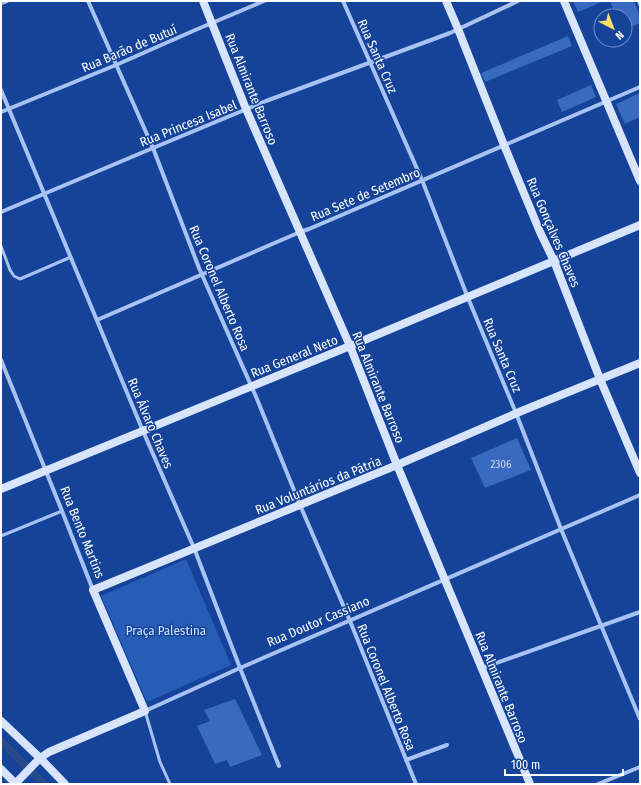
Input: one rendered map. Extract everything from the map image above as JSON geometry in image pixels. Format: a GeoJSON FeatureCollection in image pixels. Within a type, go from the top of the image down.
{"type":"FeatureCollection","features":[{"type":"Feature","properties":{"kind":"street"},"geometry":{"type":"LineString","coordinates":[[1,3],[6,1]]}},
{"type":"Feature","properties":{"kind":"street","name":"Rua Coronel Alberto Rosa"},"geometry":{"type":"LineString","coordinates":[[88,1],[153,148],[202,275],[350,621],[416,784]]}},
{"type":"Feature","properties":{"kind":"street","name":"Rua Almirante Barroso"},"geometry":{"type":"LineString","coordinates":[[202,1],[246,110],[350,346],[397,465],[446,579],[530,784]]}},
{"type":"Feature","properties":{"kind":"street","name":"Rua Barão de Butuí"},"geometry":{"type":"LineString","coordinates":[[1,112],[116,65],[264,1]]}},
{"type":"Feature","properties":{"kind":"street","name":"Rua Santa Cruz"},"geometry":{"type":"LineString","coordinates":[[342,1],[422,180],[561,529],[640,719]]}},
{"type":"Feature","properties":{"kind":"street","name":"Rua Gonçalves Chaves"},"geometry":{"type":"LineString","coordinates":[[446,1],[540,232],[554,261],[600,379],[640,473]]}},
{"type":"Feature","properties":{"kind":"street","name":"Rua Princesa Isabel"},"geometry":{"type":"LineString","coordinates":[[1,212],[246,110],[458,29],[518,1]]}},
{"type":"Feature","properties":{"kind":"street"},"geometry":{"type":"LineString","coordinates":[[564,1],[640,181]]}},
{"type":"Feature","properties":{"kind":"street","name":"Rua Sete de Setembro"},"geometry":{"type":"LineString","coordinates":[[97,320],[640,87]]}},
{"type":"Feature","properties":{"kind":"street","name":"Rua Álvaro Chaves"},"geometry":{"type":"LineString","coordinates":[[1,90],[143,431],[194,548],[279,766]]}},
{"type":"Feature","properties":{"kind":"street","name":"Rua General Neto"},"geometry":{"type":"LineString","coordinates":[[1,489],[468,298],[640,225]]}},
{"type":"Feature","properties":{"kind":"street","name":"Rua Bento Martins"},"geometry":{"type":"LineString","coordinates":[[1,360],[93,590],[145,711]]}},
{"type":"Feature","properties":{"kind":"street","name":"Rua Voluntários da Pátria"},"geometry":{"type":"LineString","coordinates":[[93,590],[397,465],[516,413],[640,363]]}},
{"type":"Feature","properties":{"kind":"street","name":"Rua Doutor Cassiano"},"geometry":{"type":"LineString","coordinates":[[16,784],[23,775],[49,752],[640,495]]}},
{"type":"Feature","properties":{"kind":"street"},"geometry":{"type":"LineString","coordinates":[[482,669],[640,612]]}},
{"type":"Feature","properties":{"kind":"street"},"geometry":{"type":"LineString","coordinates":[[1,720],[38,761],[64,784]]}},
{"type":"Feature","properties":{"kind":"street"},"geometry":{"type":"LineString","coordinates":[[406,760],[447,745]]}},
{"type":"Feature","properties":{"kind":"street"},"geometry":{"type":"LineString","coordinates":[[598,784],[640,767]]}},
{"type":"Feature","properties":{"kind":"street"},"geometry":{"type":"LineString","coordinates":[[1,769],[16,784]]}},
{"type":"Feature","properties":{"kind":"lane"},"geometry":{"type":"LineString","coordinates":[[1,246],[10,270],[14,276],[20,279],[71,257]]}},
{"type":"Feature","properties":{"kind":"lane"},"geometry":{"type":"LineString","coordinates":[[1,536],[62,511]]}},
{"type":"Feature","properties":{"kind":"lane"},"geometry":{"type":"LineString","coordinates":[[145,711],[160,762],[170,784]]}},
{"type":"Feature","properties":{"kind":"green space","name":"Praça Palestina"},"geometry":{"type":"Polygon","coordinates":[[[186,559],[231,665],[147,702],[101,596],[186,559]]]}},
{"type":"Feature","properties":{"kind":"building"},"geometry":{"type":"Polygon","coordinates":[[[573,1],[604,1],[578,12],[573,1]]]}},
{"type":"Feature","properties":{"kind":"building"},"geometry":{"type":"Polygon","coordinates":[[[610,1],[634,1],[640,16],[640,23],[633,26],[633,8],[613,8],[610,1]]]}},
{"type":"Feature","properties":{"kind":"building"},"geometry":{"type":"Polygon","coordinates":[[[568,36],[572,46],[485,82],[481,73],[568,36]]]}},
{"type":"Feature","properties":{"kind":"building"},"geometry":{"type":"Polygon","coordinates":[[[591,85],[596,97],[562,112],[557,100],[591,85]]]}},
{"type":"Feature","properties":{"kind":"building"},"geometry":{"type":"Polygon","coordinates":[[[640,93],[640,117],[625,124],[616,104],[640,93]]]}},
{"type":"Feature","properties":{"kind":"building"},"geometry":{"type":"Polygon","coordinates":[[[517,438],[531,470],[485,488],[471,458],[517,438]]]}},
{"type":"Feature","properties":{"kind":"building"},"geometry":{"type":"Polygon","coordinates":[[[235,699],[262,755],[230,767],[227,760],[215,764],[197,726],[210,721],[204,710],[235,699]]]}},
{"type":"Feature","properties":{"kind":"waterway"},"geometry":{"type":"LineString","coordinates":[[1,741],[44,784]]}}]}
